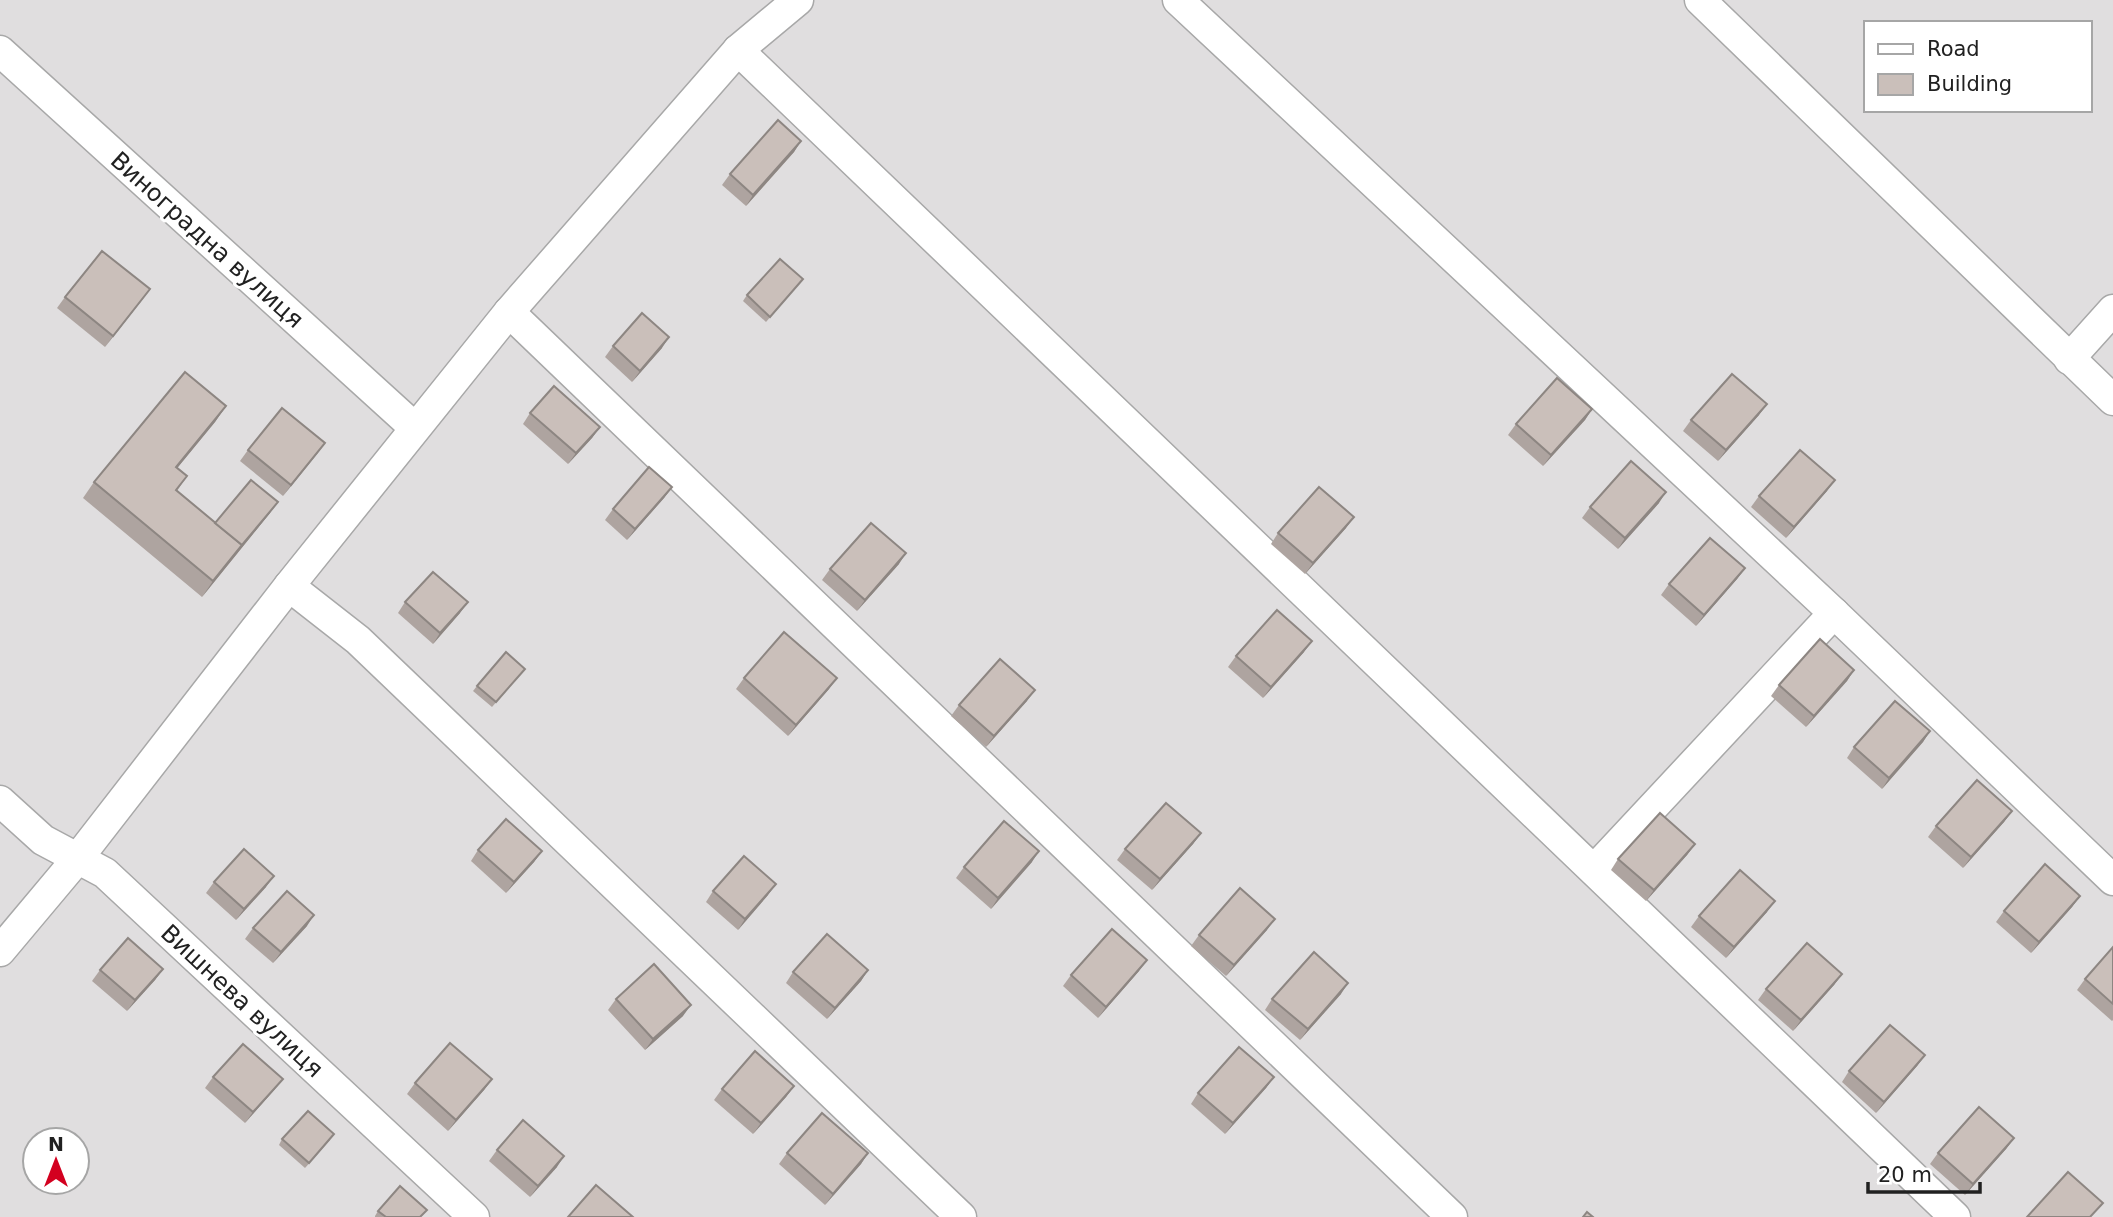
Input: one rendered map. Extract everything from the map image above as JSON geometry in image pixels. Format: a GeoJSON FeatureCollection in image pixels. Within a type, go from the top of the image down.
{"type":"FeatureCollection","features":[{"type":"Feature","properties":{"kind":"street"},"geometry":{"type":"LineString","coordinates":[[0,951],[78,858],[289,586],[509,312],[738,50],[798,0]]}},
{"type":"Feature","properties":{"kind":"street"},"geometry":{"type":"LineString","coordinates":[[1178,0],[1834,612],[2113,880]]}},
{"type":"Feature","properties":{"kind":"street"},"geometry":{"type":"LineString","coordinates":[[1700,0],[2113,400]]}},
{"type":"Feature","properties":{"kind":"street"},"geometry":{"type":"LineString","coordinates":[[738,50],[1955,1217]]}},
{"type":"Feature","properties":{"kind":"street","name":"Виноградна вулиця"},"geometry":{"type":"LineString","coordinates":[[0,51],[415,428]]}},
{"type":"Feature","properties":{"kind":"street"},"geometry":{"type":"LineString","coordinates":[[2069,359],[2113,310]]}},
{"type":"Feature","properties":{"kind":"street"},"geometry":{"type":"LineString","coordinates":[[509,312],[1452,1217]]}},
{"type":"Feature","properties":{"kind":"street"},"geometry":{"type":"LineString","coordinates":[[289,586],[358,640],[961,1217]]}},
{"type":"Feature","properties":{"kind":"street"},"geometry":{"type":"LineString","coordinates":[[1594,870],[1834,612]]}},
{"type":"Feature","properties":{"kind":"street","name":"Вишнева вулиця"},"geometry":{"type":"LineString","coordinates":[[0,801],[43,840],[104,873],[474,1217]]}},
{"type":"Feature","properties":{"kind":"shaded area"},"geometry":{"type":"Polygon","coordinates":[[[0,0],[2113,0],[2113,1217],[0,1217],[0,0]]]}},
{"type":"Feature","properties":{"kind":"building"},"geometry":{"type":"Polygon","coordinates":[[[778,120],[801,141],[753,195],[730,174],[778,120]]]}},
{"type":"Feature","properties":{"kind":"building"},"geometry":{"type":"Polygon","coordinates":[[[102,251],[150,289],[113,336],[65,297],[102,251]]]}},
{"type":"Feature","properties":{"kind":"building"},"geometry":{"type":"Polygon","coordinates":[[[780,259],[803,279],[770,317],[747,295],[780,259]]]}},
{"type":"Feature","properties":{"kind":"building"},"geometry":{"type":"Polygon","coordinates":[[[642,313],[669,337],[640,371],[613,346],[642,313]]]}},
{"type":"Feature","properties":{"kind":"building"},"geometry":{"type":"Polygon","coordinates":[[[185,372],[226,406],[176,467],[187,476],[176,490],[242,545],[213,581],[94,482],[185,372]]]}},
{"type":"Feature","properties":{"kind":"building"},"geometry":{"type":"Polygon","coordinates":[[[1732,374],[1767,404],[1726,450],[1691,420],[1732,374]]]}},
{"type":"Feature","properties":{"kind":"building"},"geometry":{"type":"Polygon","coordinates":[[[1557,378],[1592,409],[1551,455],[1516,424],[1557,378]]]}},
{"type":"Feature","properties":{"kind":"building"},"geometry":{"type":"Polygon","coordinates":[[[554,386],[600,427],[576,453],[530,413],[554,386]]]}},
{"type":"Feature","properties":{"kind":"building"},"geometry":{"type":"Polygon","coordinates":[[[282,408],[325,443],[291,485],[248,450],[282,408]]]}},
{"type":"Feature","properties":{"kind":"building"},"geometry":{"type":"Polygon","coordinates":[[[1800,450],[1835,480],[1794,527],[1759,496],[1800,450]]]}},
{"type":"Feature","properties":{"kind":"building"},"geometry":{"type":"Polygon","coordinates":[[[1631,461],[1666,492],[1625,538],[1590,507],[1631,461]]]}},
{"type":"Feature","properties":{"kind":"building"},"geometry":{"type":"Polygon","coordinates":[[[649,467],[672,487],[635,529],[613,509],[649,467]]]}},
{"type":"Feature","properties":{"kind":"building"},"geometry":{"type":"Polygon","coordinates":[[[251,480],[278,502],[242,545],[215,523],[251,480]]]}},
{"type":"Feature","properties":{"kind":"building"},"geometry":{"type":"Polygon","coordinates":[[[1319,487],[1354,517],[1313,563],[1278,533],[1319,487]]]}},
{"type":"Feature","properties":{"kind":"building"},"geometry":{"type":"Polygon","coordinates":[[[871,523],[906,553],[865,600],[830,569],[871,523]]]}},
{"type":"Feature","properties":{"kind":"building"},"geometry":{"type":"Polygon","coordinates":[[[1710,538],[1745,568],[1704,615],[1669,584],[1710,538]]]}},
{"type":"Feature","properties":{"kind":"building"},"geometry":{"type":"Polygon","coordinates":[[[433,572],[468,602],[440,633],[405,602],[433,572]]]}},
{"type":"Feature","properties":{"kind":"building"},"geometry":{"type":"Polygon","coordinates":[[[1277,610],[1312,641],[1271,687],[1236,656],[1277,610]]]}},
{"type":"Feature","properties":{"kind":"building"},"geometry":{"type":"Polygon","coordinates":[[[784,632],[837,678],[796,725],[744,678],[784,632]]]}},
{"type":"Feature","properties":{"kind":"building"},"geometry":{"type":"Polygon","coordinates":[[[1820,639],[1854,670],[1814,716],[1779,685],[1820,639]]]}},
{"type":"Feature","properties":{"kind":"building"},"geometry":{"type":"Polygon","coordinates":[[[506,652],[525,669],[496,702],[477,686],[506,652]]]}},
{"type":"Feature","properties":{"kind":"building"},"geometry":{"type":"Polygon","coordinates":[[[1000,659],[1035,690],[994,736],[959,705],[1000,659]]]}},
{"type":"Feature","properties":{"kind":"building"},"geometry":{"type":"Polygon","coordinates":[[[1895,701],[1930,731],[1889,778],[1854,747],[1895,701]]]}},
{"type":"Feature","properties":{"kind":"building"},"geometry":{"type":"Polygon","coordinates":[[[1977,780],[2012,811],[1971,857],[1936,826],[1977,780]]]}},
{"type":"Feature","properties":{"kind":"building"},"geometry":{"type":"Polygon","coordinates":[[[1166,803],[1201,833],[1160,879],[1125,849],[1166,803]]]}},
{"type":"Feature","properties":{"kind":"building"},"geometry":{"type":"Polygon","coordinates":[[[1660,813],[1695,844],[1654,890],[1618,859],[1660,813]]]}},
{"type":"Feature","properties":{"kind":"building"},"geometry":{"type":"Polygon","coordinates":[[[506,819],[542,851],[514,882],[478,850],[506,819]]]}},
{"type":"Feature","properties":{"kind":"building"},"geometry":{"type":"Polygon","coordinates":[[[1004,821],[1039,851],[998,898],[964,867],[1004,821]]]}},
{"type":"Feature","properties":{"kind":"building"},"geometry":{"type":"Polygon","coordinates":[[[244,849],[274,876],[244,909],[214,882],[244,849]]]}},
{"type":"Feature","properties":{"kind":"building"},"geometry":{"type":"Polygon","coordinates":[[[744,856],[776,884],[745,919],[713,891],[744,856]]]}},
{"type":"Feature","properties":{"kind":"building"},"geometry":{"type":"Polygon","coordinates":[[[2045,864],[2080,896],[2039,942],[2004,911],[2045,864]]]}},
{"type":"Feature","properties":{"kind":"building"},"geometry":{"type":"Polygon","coordinates":[[[1740,870],[1775,901],[1734,947],[1699,916],[1740,870]]]}},
{"type":"Feature","properties":{"kind":"building"},"geometry":{"type":"Polygon","coordinates":[[[1240,888],[1275,919],[1234,965],[1199,935],[1240,888]]]}},
{"type":"Feature","properties":{"kind":"building"},"geometry":{"type":"Polygon","coordinates":[[[287,891],[314,915],[281,952],[253,928],[287,891]]]}},
{"type":"Feature","properties":{"kind":"building"},"geometry":{"type":"Polygon","coordinates":[[[1112,929],[1147,960],[1106,1007],[1071,975],[1112,929]]]}},
{"type":"Feature","properties":{"kind":"building"},"geometry":{"type":"Polygon","coordinates":[[[827,934],[868,970],[835,1008],[793,972],[827,934]]]}},
{"type":"Feature","properties":{"kind":"building"},"geometry":{"type":"Polygon","coordinates":[[[128,938],[163,969],[135,1000],[100,970],[128,938]]]}},
{"type":"Feature","properties":{"kind":"building"},"geometry":{"type":"Polygon","coordinates":[[[1807,943],[1842,974],[1801,1020],[1766,989],[1807,943]]]}},
{"type":"Feature","properties":{"kind":"building"},"geometry":{"type":"Polygon","coordinates":[[[2113,947],[2113,1004],[2085,979],[2113,947]]]}},
{"type":"Feature","properties":{"kind":"building"},"geometry":{"type":"Polygon","coordinates":[[[1314,952],[1348,983],[1308,1029],[1272,999],[1314,952]]]}},
{"type":"Feature","properties":{"kind":"building"},"geometry":{"type":"Polygon","coordinates":[[[654,964],[691,1005],[653,1039],[616,999],[654,964]]]}},
{"type":"Feature","properties":{"kind":"building"},"geometry":{"type":"Polygon","coordinates":[[[1890,1025],[1925,1055],[1884,1102],[1849,1071],[1890,1025]]]}},
{"type":"Feature","properties":{"kind":"building"},"geometry":{"type":"Polygon","coordinates":[[[450,1043],[492,1079],[456,1120],[415,1083],[450,1043]]]}},
{"type":"Feature","properties":{"kind":"building"},"geometry":{"type":"Polygon","coordinates":[[[243,1044],[283,1079],[253,1112],[213,1077],[243,1044]]]}},
{"type":"Feature","properties":{"kind":"building"},"geometry":{"type":"Polygon","coordinates":[[[1239,1047],[1274,1077],[1233,1123],[1198,1093],[1239,1047]]]}},
{"type":"Feature","properties":{"kind":"building"},"geometry":{"type":"Polygon","coordinates":[[[755,1051],[794,1086],[761,1123],[722,1089],[755,1051]]]}},
{"type":"Feature","properties":{"kind":"building"},"geometry":{"type":"Polygon","coordinates":[[[1979,1107],[2014,1138],[1973,1184],[1938,1153],[1979,1107]]]}},
{"type":"Feature","properties":{"kind":"building"},"geometry":{"type":"Polygon","coordinates":[[[308,1111],[334,1134],[309,1163],[282,1139],[308,1111]]]}},
{"type":"Feature","properties":{"kind":"building"},"geometry":{"type":"Polygon","coordinates":[[[822,1113],[868,1153],[833,1194],[787,1153],[822,1113]]]}},
{"type":"Feature","properties":{"kind":"building"},"geometry":{"type":"Polygon","coordinates":[[[523,1120],[564,1156],[538,1186],[497,1150],[523,1120]]]}},
{"type":"Feature","properties":{"kind":"building"},"geometry":{"type":"Polygon","coordinates":[[[2068,1172],[2103,1203],[2090,1217],[2027,1217],[2068,1172]]]}},
{"type":"Feature","properties":{"kind":"building"},"geometry":{"type":"Polygon","coordinates":[[[596,1185],[633,1217],[568,1217],[596,1185]]]}},
{"type":"Feature","properties":{"kind":"building"},"geometry":{"type":"Polygon","coordinates":[[[400,1186],[427,1210],[420,1217],[386,1217],[378,1211],[400,1186]]]}}]}
